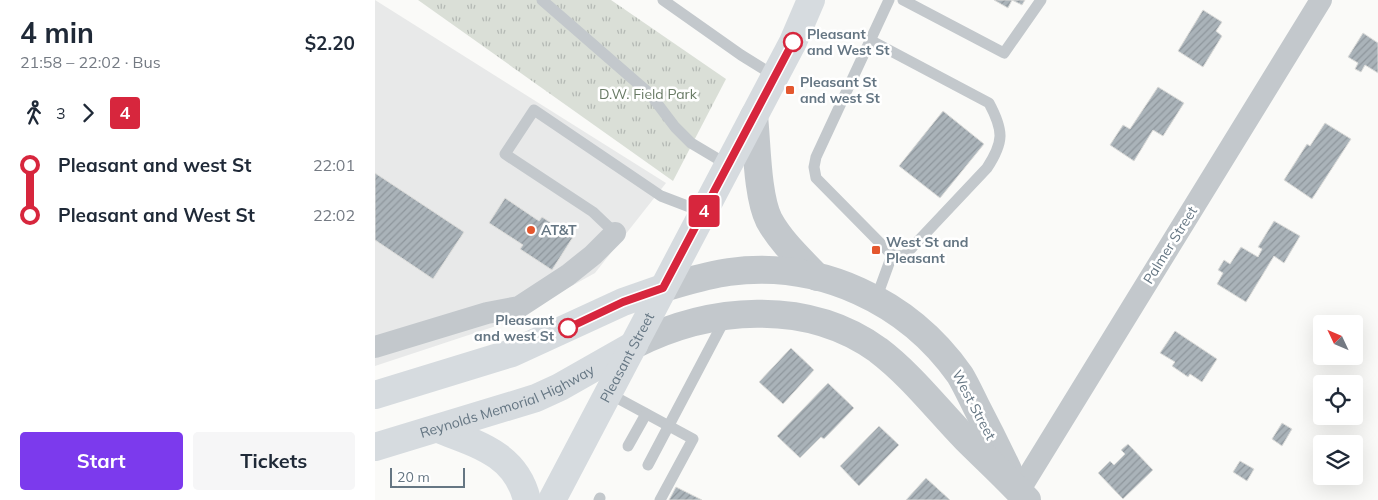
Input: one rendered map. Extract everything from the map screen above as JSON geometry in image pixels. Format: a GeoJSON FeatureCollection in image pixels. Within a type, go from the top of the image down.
{"type":"FeatureCollection","features":[{"type":"Feature","properties":{"kind":"main road","name":"Pleasant Street"},"geometry":{"type":"LineString","coordinates":[[558,498],[633,345],[793,42],[811,0]]}},
{"type":"Feature","properties":{"kind":"main road"},"geometry":{"type":"LineString","coordinates":[[375,395],[512,353],[623,302],[663,288]]}},
{"type":"Feature","properties":{"kind":"main road","name":"Reynolds Memorial Highway"},"geometry":{"type":"LineString","coordinates":[[375,447],[511,407],[542,395],[560,387],[633,345]]}},
{"type":"Feature","properties":{"kind":"main road"},"geometry":{"type":"LineString","coordinates":[[438,429],[482,445],[494,452],[519,479],[527,500]]}},
{"type":"Feature","properties":{"kind":"street","name":"Palmer Street"},"geometry":{"type":"LineString","coordinates":[[1023,496],[1321,0]]}},
{"type":"Feature","properties":{"kind":"street"},"geometry":{"type":"LineString","coordinates":[[754,116],[762,194],[769,219],[790,250],[817,277]]}},
{"type":"Feature","properties":{"kind":"street"},"geometry":{"type":"LineString","coordinates":[[376,346],[487,313],[519,307],[568,275],[593,255],[615,233]]}},
{"type":"Feature","properties":{"kind":"street","name":"West Street"},"geometry":{"type":"LineString","coordinates":[[663,288],[732,271],[773,271],[817,277],[842,284],[876,299],[917,327],[934,343],[962,378],[1023,496]]}},
{"type":"Feature","properties":{"kind":"street","name":"West Street"},"geometry":{"type":"LineString","coordinates":[[633,345],[653,335],[685,324],[727,316],[771,313],[815,320],[859,338],[896,365],[1023,496]]}},
{"type":"Feature","properties":{"kind":"lane"},"geometry":{"type":"LineString","coordinates":[[542,0],[650,94],[675,127],[691,143],[728,166]]}},
{"type":"Feature","properties":{"kind":"lane"},"geometry":{"type":"LineString","coordinates":[[663,0],[741,55],[775,76]]}},
{"type":"Feature","properties":{"kind":"lane"},"geometry":{"type":"LineString","coordinates":[[870,40],[989,103],[999,121],[1000,140],[998,152],[987,168],[904,256],[892,255],[816,178],[813,167],[816,157],[870,40],[889,0]]}},
{"type":"Feature","properties":{"kind":"lane"},"geometry":{"type":"LineString","coordinates":[[903,0],[1004,53],[1041,0]]}},
{"type":"Feature","properties":{"kind":"lane"},"geometry":{"type":"LineString","coordinates":[[615,233],[593,212],[505,154],[533,110],[661,196],[703,212]]}},
{"type":"Feature","properties":{"kind":"lane"},"geometry":{"type":"LineString","coordinates":[[876,299],[892,255]]}},
{"type":"Feature","properties":{"kind":"lane"},"geometry":{"type":"LineString","coordinates":[[648,465],[727,316]]}},
{"type":"Feature","properties":{"kind":"lane"},"geometry":{"type":"LineString","coordinates":[[609,393],[693,439],[660,500]]}},
{"type":"Feature","properties":{"kind":"lane"},"geometry":{"type":"LineString","coordinates":[[628,446],[646,414]]}},
{"type":"Feature","properties":{"kind":"shaded area"},"geometry":{"type":"Polygon","coordinates":[[[375,0],[666,183],[595,273],[505,323],[375,366],[375,0]]]}},
{"type":"Feature","properties":{"kind":"green space","name":"D.W. Field Park"},"geometry":{"type":"Polygon","coordinates":[[[418,0],[611,0],[726,79],[673,181],[418,0]]]}},
{"type":"Feature","properties":{"kind":"building"},"geometry":{"type":"Polygon","coordinates":[[[994,0],[1012,0],[1008,8],[994,0]]]}},
{"type":"Feature","properties":{"kind":"building"},"geometry":{"type":"Polygon","coordinates":[[[1012,0],[1025,0],[1022,5],[1012,0]]]}},
{"type":"Feature","properties":{"kind":"building"},"geometry":{"type":"Polygon","coordinates":[[[1203,10],[1222,22],[1216,31],[1222,36],[1203,67],[1178,51],[1203,10]]]}},
{"type":"Feature","properties":{"kind":"building"},"geometry":{"type":"Polygon","coordinates":[[[1363,33],[1378,43],[1378,73],[1365,65],[1361,72],[1355,69],[1358,63],[1348,57],[1363,33]]]}},
{"type":"Feature","properties":{"kind":"building"},"geometry":{"type":"Polygon","coordinates":[[[1158,87],[1184,103],[1163,136],[1153,130],[1134,161],[1110,145],[1123,125],[1130,129],[1158,87]]]}},
{"type":"Feature","properties":{"kind":"building"},"geometry":{"type":"Polygon","coordinates":[[[943,111],[984,144],[940,198],[899,166],[943,111]]]}},
{"type":"Feature","properties":{"kind":"building"},"geometry":{"type":"Polygon","coordinates":[[[1325,123],[1351,139],[1312,199],[1284,180],[1307,144],[1310,146],[1325,123]]]}},
{"type":"Feature","properties":{"kind":"building"},"geometry":{"type":"Polygon","coordinates":[[[375,173],[464,232],[433,279],[375,240],[375,173]]]}},
{"type":"Feature","properties":{"kind":"building","name":"AT&T"},"geometry":{"type":"Polygon","coordinates":[[[505,198],[539,221],[542,217],[573,237],[552,270],[520,249],[523,245],[489,223],[505,198]]]}},
{"type":"Feature","properties":{"kind":"building"},"geometry":{"type":"Polygon","coordinates":[[[1274,221],[1300,236],[1284,263],[1274,256],[1246,302],[1217,284],[1223,273],[1218,270],[1224,260],[1230,264],[1241,247],[1258,257],[1262,249],[1258,247],[1274,221]]]}},
{"type":"Feature","properties":{"kind":"building"},"geometry":{"type":"Polygon","coordinates":[[[1175,331],[1217,359],[1202,382],[1190,374],[1188,377],[1172,366],[1175,362],[1160,353],[1175,331]]]}},
{"type":"Feature","properties":{"kind":"building"},"geometry":{"type":"Polygon","coordinates":[[[791,348],[814,370],[783,404],[759,382],[791,348]]]}},
{"type":"Feature","properties":{"kind":"building"},"geometry":{"type":"Polygon","coordinates":[[[828,383],[854,408],[824,439],[821,437],[800,458],[777,436],[828,383]]]}},
{"type":"Feature","properties":{"kind":"building"},"geometry":{"type":"Polygon","coordinates":[[[1282,423],[1292,429],[1282,446],[1272,439],[1282,423]]]}},
{"type":"Feature","properties":{"kind":"building"},"geometry":{"type":"Polygon","coordinates":[[[879,426],[899,445],[859,486],[840,466],[879,426]]]}},
{"type":"Feature","properties":{"kind":"building"},"geometry":{"type":"Polygon","coordinates":[[[1128,444],[1153,470],[1123,499],[1098,473],[1110,461],[1114,465],[1125,454],[1121,450],[1128,444]]]}},
{"type":"Feature","properties":{"kind":"building"},"geometry":{"type":"Polygon","coordinates":[[[1240,461],[1254,469],[1247,481],[1233,472],[1240,461]]]}},
{"type":"Feature","properties":{"kind":"building"},"geometry":{"type":"Polygon","coordinates":[[[926,478],[950,500],[906,500],[926,478]]]}},
{"type":"Feature","properties":{"kind":"building"},"geometry":{"type":"Polygon","coordinates":[[[676,487],[702,500],[669,500],[676,487]]]}},
{"type":"Feature","properties":{"kind":"bus line","name":"4"},"geometry":{"type":"LineString","coordinates":[[568,328],[623,302],[663,288],[793,42]]}},
{"type":"Feature","properties":{"kind":"place","name":"Pleasant and West St"},"geometry":{"type":"Point","coordinates":[793,42]}},
{"type":"Feature","properties":{"kind":"place","name":"Pleasant St and west St"},"geometry":{"type":"Point","coordinates":[790,90]}},
{"type":"Feature","properties":{"kind":"place","name":"AT&T"},"geometry":{"type":"Point","coordinates":[531,230]}},
{"type":"Feature","properties":{"kind":"place","name":"West St and Pleasant"},"geometry":{"type":"Point","coordinates":[876,250]}},
{"type":"Feature","properties":{"kind":"place","name":"Pleasant and west St"},"geometry":{"type":"Point","coordinates":[568,328]}}]}
